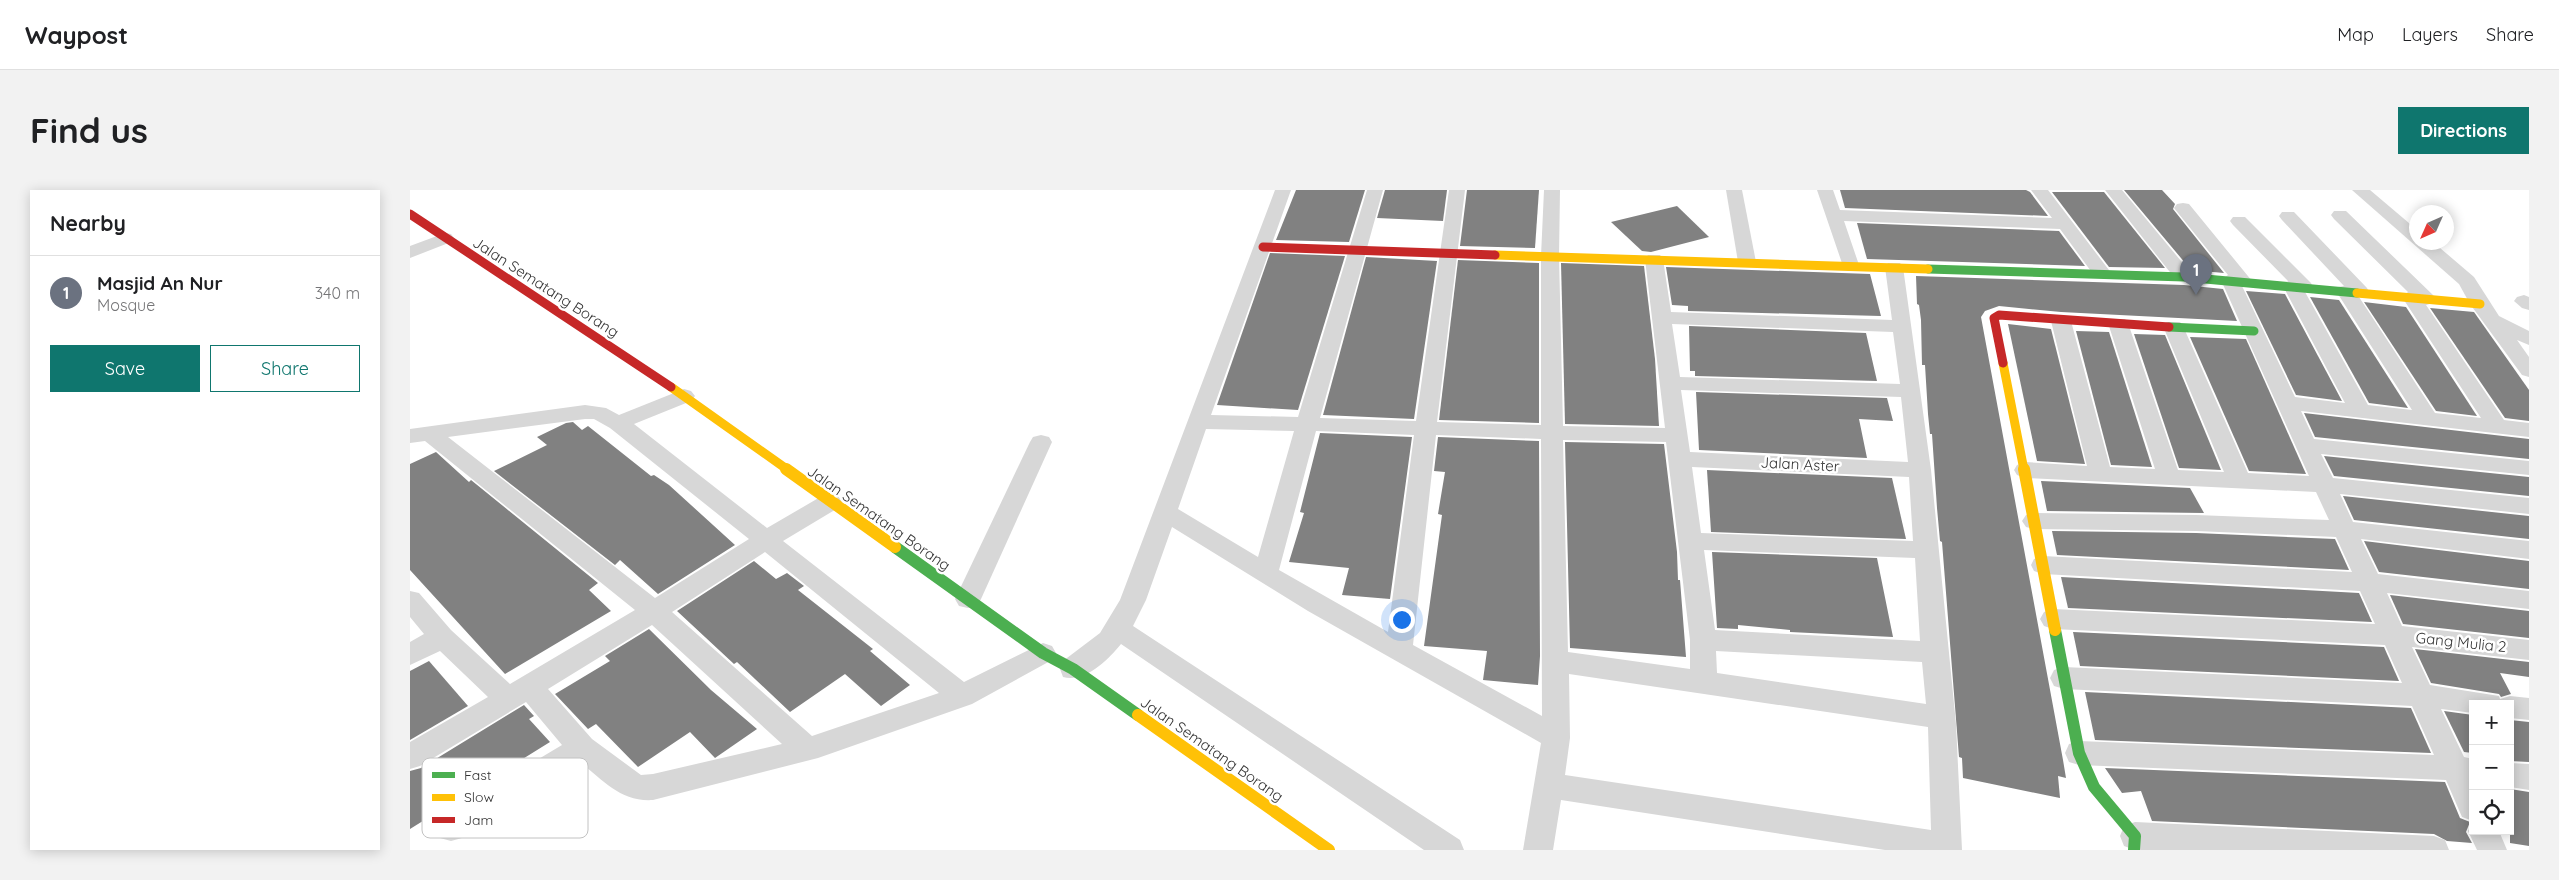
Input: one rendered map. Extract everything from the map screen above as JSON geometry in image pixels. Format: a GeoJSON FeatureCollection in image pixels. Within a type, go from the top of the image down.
{"type":"FeatureCollection","features":[{"type":"Feature","properties":{"kind":"street"},"geometry":{"type":"LineString","coordinates":[[1073,669],[1094,656],[1119,630],[1166,513],[1264,248],[1283,190]]}},
{"type":"Feature","properties":{"kind":"street"},"geometry":{"type":"LineString","coordinates":[[1266,573],[1306,424],[1359,250],[1374,190]]}},
{"type":"Feature","properties":{"kind":"street"},"geometry":{"type":"LineString","coordinates":[[1399,650],[1447,253],[1457,190]]}},
{"type":"Feature","properties":{"kind":"street"},"geometry":{"type":"LineString","coordinates":[[1538,850],[1556,738],[1551,433],[1550,256],[1552,190]]}},
{"type":"Feature","properties":{"kind":"street"},"geometry":{"type":"LineString","coordinates":[[1734,190],[1747,262]]}},
{"type":"Feature","properties":{"kind":"street"},"geometry":{"type":"LineString","coordinates":[[1825,190],[1850,265]]}},
{"type":"Feature","properties":{"kind":"street"},"geometry":{"type":"LineString","coordinates":[[2039,190],[2102,274]]}},
{"type":"Feature","properties":{"kind":"street"},"geometry":{"type":"LineString","coordinates":[[2114,190],[2184,277]]}},
{"type":"Feature","properties":{"kind":"street"},"geometry":{"type":"LineString","coordinates":[[2360,190],[2409,232]]}},
{"type":"Feature","properties":{"kind":"street"},"geometry":{"type":"LineString","coordinates":[[2183,208],[2237,280],[2254,331],[2421,695],[2464,768],[2469,790]]}},
{"type":"Feature","properties":{"kind":"street","name":"Jalan Sematang Borang"},"geometry":{"type":"LineString","coordinates":[[410,214],[684,396],[820,507],[968,599],[1037,657],[1073,669],[1329,850]]}},
{"type":"Feature","properties":{"kind":"street"},"geometry":{"type":"LineString","coordinates":[[1834,215],[2065,224]]}},
{"type":"Feature","properties":{"kind":"street"},"geometry":{"type":"LineString","coordinates":[[2340,215],[2419,298],[2497,426]]}},
{"type":"Feature","properties":{"kind":"street"},"geometry":{"type":"LineString","coordinates":[[2288,216],[2353,292],[2428,418]]}},
{"type":"Feature","properties":{"kind":"street"},"geometry":{"type":"LineString","coordinates":[[2238,221],[2298,286],[2360,411]]}},
{"type":"Feature","properties":{"kind":"street"},"geometry":{"type":"LineString","coordinates":[[410,254],[445,238]]}},
{"type":"Feature","properties":{"kind":"street"},"geometry":{"type":"LineString","coordinates":[[1264,248],[1850,265],[2237,280],[2419,298],[2486,311],[2529,339]]}},
{"type":"Feature","properties":{"kind":"street"},"geometry":{"type":"LineString","coordinates":[[2431,250],[2467,281],[2529,371]]}},
{"type":"Feature","properties":{"kind":"street"},"geometry":{"type":"LineString","coordinates":[[1654,259],[1703,640],[1703,682]]}},
{"type":"Feature","properties":{"kind":"street"},"geometry":{"type":"LineString","coordinates":[[1548,785],[1947,848],[1941,718],[1925,550],[1920,470],[1912,391],[1894,267]]}},
{"type":"Feature","properties":{"kind":"street"},"geometry":{"type":"LineString","coordinates":[[2254,331],[2061,321],[1998,315],[1994,318],[2079,753],[2094,788],[2135,843],[2434,850]]}},
{"type":"Feature","properties":{"kind":"street"},"geometry":{"type":"LineString","coordinates":[[1662,318],[1902,326]]}},
{"type":"Feature","properties":{"kind":"street"},"geometry":{"type":"LineString","coordinates":[[2061,321],[2101,475]]}},
{"type":"Feature","properties":{"kind":"street"},"geometry":{"type":"LineString","coordinates":[[2118,323],[2169,476]]}},
{"type":"Feature","properties":{"kind":"street"},"geometry":{"type":"LineString","coordinates":[[2174,326],[2240,482]]}},
{"type":"Feature","properties":{"kind":"street"},"geometry":{"type":"LineString","coordinates":[[1670,383],[1912,391]]}},
{"type":"Feature","properties":{"kind":"street"},"geometry":{"type":"LineString","coordinates":[[624,420],[684,396]]}},
{"type":"Feature","properties":{"kind":"street"},"geometry":{"type":"LineString","coordinates":[[2287,402],[2529,430]]}},
{"type":"Feature","properties":{"kind":"street"},"geometry":{"type":"LineString","coordinates":[[419,435],[585,412],[598,413],[624,420],[772,536],[962,696]]}},
{"type":"Feature","properties":{"kind":"street"},"geometry":{"type":"LineString","coordinates":[[1199,422],[1677,435]]}},
{"type":"Feature","properties":{"kind":"street"},"geometry":{"type":"LineString","coordinates":[[419,435],[654,611],[808,750]]}},
{"type":"Feature","properties":{"kind":"street"},"geometry":{"type":"LineString","coordinates":[[968,599],[1041,442]]}},
{"type":"Feature","properties":{"kind":"street"},"geometry":{"type":"LineString","coordinates":[[2306,445],[2529,468]]}},
{"type":"Feature","properties":{"kind":"street","name":"Jalan Aster"},"geometry":{"type":"LineString","coordinates":[[1680,459],[1920,470]]}},
{"type":"Feature","properties":{"kind":"street"},"geometry":{"type":"LineString","coordinates":[[2025,470],[2325,485],[2529,506]]}},
{"type":"Feature","properties":{"kind":"street"},"geometry":{"type":"LineString","coordinates":[[410,757],[654,611],[820,507]]}},
{"type":"Feature","properties":{"kind":"street"},"geometry":{"type":"LineString","coordinates":[[1166,513],[1399,650],[1556,738]]}},
{"type":"Feature","properties":{"kind":"street"},"geometry":{"type":"LineString","coordinates":[[2034,521],[2196,523],[2345,529],[2529,550]]}},
{"type":"Feature","properties":{"kind":"street"},"geometry":{"type":"LineString","coordinates":[[1690,541],[1925,550]]}},
{"type":"Feature","properties":{"kind":"street"},"geometry":{"type":"LineString","coordinates":[[2043,566],[2369,582],[2529,600]]}},
{"type":"Feature","properties":{"kind":"street"},"geometry":{"type":"LineString","coordinates":[[410,600],[442,637],[519,692],[546,708],[582,747],[623,780],[638,788],[653,787],[808,750],[962,696],[1037,657]]}},
{"type":"Feature","properties":{"kind":"street","name":"Gang Mulia 2"},"geometry":{"type":"LineString","coordinates":[[2053,619],[2394,635],[2529,650]]}},
{"type":"Feature","properties":{"kind":"street"},"geometry":{"type":"LineString","coordinates":[[1119,630],[1449,850]]}},
{"type":"Feature","properties":{"kind":"street"},"geometry":{"type":"LineString","coordinates":[[410,656],[442,637]]}},
{"type":"Feature","properties":{"kind":"street"},"geometry":{"type":"LineString","coordinates":[[1703,640],[1934,652]]}},
{"type":"Feature","properties":{"kind":"street"},"geometry":{"type":"LineString","coordinates":[[1554,661],[1941,718]]}},
{"type":"Feature","properties":{"kind":"street"},"geometry":{"type":"LineString","coordinates":[[2064,678],[2421,695],[2469,701]]}},
{"type":"Feature","properties":{"kind":"street"},"geometry":{"type":"LineString","coordinates":[[2514,707],[2529,709]]}},
{"type":"Feature","properties":{"kind":"street"},"geometry":{"type":"LineString","coordinates":[[564,758],[582,747]]}},
{"type":"Feature","properties":{"kind":"street"},"geometry":{"type":"LineString","coordinates":[[2079,753],[2464,768]]}},
{"type":"Feature","properties":{"kind":"street"},"geometry":{"type":"LineString","coordinates":[[2514,775],[2529,777]]}},
{"type":"Feature","properties":{"kind":"street"},"geometry":{"type":"LineString","coordinates":[[2486,835],[2492,850]]}},
{"type":"Feature","properties":{"kind":"building"},"geometry":{"type":"Polygon","coordinates":[[[1296,190],[1365,190],[1349,242],[1276,240],[1296,190]]]}},
{"type":"Feature","properties":{"kind":"building"},"geometry":{"type":"Polygon","coordinates":[[[1385,190],[1447,190],[1443,221],[1377,218],[1385,190]]]}},
{"type":"Feature","properties":{"kind":"building"},"geometry":{"type":"Polygon","coordinates":[[[1467,190],[1539,190],[1535,248],[1460,246],[1467,190]]]}},
{"type":"Feature","properties":{"kind":"building"},"geometry":{"type":"Polygon","coordinates":[[[1840,190],[2026,190],[2030,192],[2048,216],[1845,208],[1840,190]]]}},
{"type":"Feature","properties":{"kind":"building"},"geometry":{"type":"Polygon","coordinates":[[[2124,190],[2162,190],[2175,204],[2173,209],[2224,273],[2191,270],[2124,190]]]}},
{"type":"Feature","properties":{"kind":"building"},"geometry":{"type":"Polygon","coordinates":[[[2052,192],[2104,192],[2165,268],[2109,267],[2052,192]]]}},
{"type":"Feature","properties":{"kind":"building"},"geometry":{"type":"Polygon","coordinates":[[[1677,206],[1709,237],[1651,252],[1642,251],[1611,222],[1677,206]]]}},
{"type":"Feature","properties":{"kind":"building"},"geometry":{"type":"Polygon","coordinates":[[[1857,223],[2059,231],[2085,266],[1867,259],[1857,223]]]}},
{"type":"Feature","properties":{"kind":"building"},"geometry":{"type":"Polygon","coordinates":[[[1270,253],[1345,256],[1298,410],[1217,405],[1270,253]]]}},
{"type":"Feature","properties":{"kind":"building"},"geometry":{"type":"Polygon","coordinates":[[[1366,257],[1437,261],[1414,419],[1323,415],[1366,257]]]}},
{"type":"Feature","properties":{"kind":"building"},"geometry":{"type":"Polygon","coordinates":[[[1458,260],[1539,263],[1539,423],[1439,420],[1458,260]]]}},
{"type":"Feature","properties":{"kind":"building"},"geometry":{"type":"Polygon","coordinates":[[[1561,263],[1644,266],[1655,359],[1659,426],[1565,424],[1561,263]]]}},
{"type":"Feature","properties":{"kind":"building"},"geometry":{"type":"Polygon","coordinates":[[[1666,267],[1870,274],[1881,316],[1688,311],[1688,306],[1672,305],[1666,267]]]}},
{"type":"Feature","properties":{"kind":"building"},"geometry":{"type":"Polygon","coordinates":[[[1916,276],[2184,285],[2223,289],[2237,321],[2061,312],[1999,306],[1985,311],[1981,317],[2066,778],[2058,776],[2060,798],[1963,778],[1962,758],[1959,757],[1932,434],[1930,434],[1925,365],[1922,365],[1921,320],[1919,305],[1917,304],[1916,276]]]}},
{"type":"Feature","properties":{"kind":"building"},"geometry":{"type":"Polygon","coordinates":[[[2246,291],[2285,294],[2342,401],[2296,395],[2246,291]]]}},
{"type":"Feature","properties":{"kind":"building"},"geometry":{"type":"Polygon","coordinates":[[[2310,297],[2339,300],[2408,408],[2369,403],[2310,297]]]}},
{"type":"Feature","properties":{"kind":"building"},"geometry":{"type":"Polygon","coordinates":[[[2364,302],[2406,307],[2477,416],[2436,411],[2364,302]]]}},
{"type":"Feature","properties":{"kind":"building"},"geometry":{"type":"Polygon","coordinates":[[[2430,308],[2474,312],[2529,390],[2529,421],[2505,418],[2430,308]]]}},
{"type":"Feature","properties":{"kind":"building"},"geometry":{"type":"Polygon","coordinates":[[[2008,324],[2051,329],[2085,464],[2037,461],[2008,324]]]}},
{"type":"Feature","properties":{"kind":"building"},"geometry":{"type":"Polygon","coordinates":[[[1689,326],[1866,333],[1877,381],[1695,376],[1695,371],[1690,371],[1689,326]]]}},
{"type":"Feature","properties":{"kind":"building"},"geometry":{"type":"Polygon","coordinates":[[[2076,331],[2109,332],[2152,467],[2111,465],[2076,331]]]}},
{"type":"Feature","properties":{"kind":"building"},"geometry":{"type":"Polygon","coordinates":[[[2134,334],[2165,335],[2221,470],[2179,468],[2134,334]]]}},
{"type":"Feature","properties":{"kind":"building"},"geometry":{"type":"Polygon","coordinates":[[[2190,337],[2246,339],[2306,474],[2249,471],[2190,337]]]}},
{"type":"Feature","properties":{"kind":"building"},"geometry":{"type":"Polygon","coordinates":[[[1696,392],[1887,398],[1893,421],[1859,419],[1867,458],[1699,450],[1696,392]]]}},
{"type":"Feature","properties":{"kind":"building"},"geometry":{"type":"Polygon","coordinates":[[[2304,413],[2529,439],[2529,459],[2315,437],[2304,413]]]}},
{"type":"Feature","properties":{"kind":"building"},"geometry":{"type":"Polygon","coordinates":[[[573,422],[582,430],[588,426],[651,476],[654,475],[669,485],[735,545],[658,594],[620,560],[615,565],[494,471],[547,445],[537,437],[566,423],[573,422]]]}},
{"type":"Feature","properties":{"kind":"building"},"geometry":{"type":"Polygon","coordinates":[[[1320,433],[1412,437],[1390,599],[1342,595],[1349,568],[1289,562],[1304,513],[1300,512],[1320,433]]]}},
{"type":"Feature","properties":{"kind":"building"},"geometry":{"type":"Polygon","coordinates":[[[1438,437],[1539,441],[1540,656],[1538,685],[1483,680],[1487,651],[1424,646],[1442,515],[1438,514],[1445,472],[1434,471],[1438,437]]]}},
{"type":"Feature","properties":{"kind":"building"},"geometry":{"type":"Polygon","coordinates":[[[1565,442],[1664,444],[1677,552],[1678,580],[1680,580],[1686,657],[1570,648],[1565,442]]]}},
{"type":"Feature","properties":{"kind":"building"},"geometry":{"type":"Polygon","coordinates":[[[436,452],[469,482],[471,480],[598,583],[589,590],[611,611],[505,674],[410,570],[410,464],[436,452]]]}},
{"type":"Feature","properties":{"kind":"building"},"geometry":{"type":"Polygon","coordinates":[[[2324,456],[2529,477],[2529,496],[2334,476],[2324,456]]]}},
{"type":"Feature","properties":{"kind":"building"},"geometry":{"type":"Polygon","coordinates":[[[1707,470],[1892,478],[1906,539],[1711,532],[1707,470]]]}},
{"type":"Feature","properties":{"kind":"building"},"geometry":{"type":"Polygon","coordinates":[[[2041,481],[2190,488],[2204,513],[2047,511],[2041,481]]]}},
{"type":"Feature","properties":{"kind":"building"},"geometry":{"type":"Polygon","coordinates":[[[2343,496],[2529,516],[2529,539],[2354,520],[2343,496]]]}},
{"type":"Feature","properties":{"kind":"building"},"geometry":{"type":"Polygon","coordinates":[[[2052,531],[2196,533],[2335,539],[2349,570],[2057,555],[2052,531]]]}},
{"type":"Feature","properties":{"kind":"building"},"geometry":{"type":"Polygon","coordinates":[[[2364,541],[2529,561],[2529,589],[2379,572],[2364,541]]]}},
{"type":"Feature","properties":{"kind":"building"},"geometry":{"type":"Polygon","coordinates":[[[1712,552],[1877,558],[1893,637],[1790,632],[1790,630],[1738,625],[1738,629],[1717,628],[1712,552]]]}},
{"type":"Feature","properties":{"kind":"building"},"geometry":{"type":"Polygon","coordinates":[[[754,561],[776,579],[787,573],[804,586],[798,590],[873,649],[870,651],[910,685],[881,706],[845,674],[790,712],[737,662],[734,664],[677,611],[754,561]]]}},
{"type":"Feature","properties":{"kind":"building"},"geometry":{"type":"Polygon","coordinates":[[[2061,577],[2359,593],[2372,622],[2068,608],[2061,577]]]}},
{"type":"Feature","properties":{"kind":"building"},"geometry":{"type":"Polygon","coordinates":[[[2390,595],[2529,611],[2529,638],[2403,624],[2390,595]]]}},
{"type":"Feature","properties":{"kind":"building"},"geometry":{"type":"Polygon","coordinates":[[[649,629],[711,690],[757,729],[715,758],[690,732],[638,767],[596,724],[588,729],[555,694],[610,661],[605,656],[649,629]]]}},
{"type":"Feature","properties":{"kind":"building"},"geometry":{"type":"Polygon","coordinates":[[[2073,632],[2384,647],[2399,681],[2080,666],[2073,632]]]}},
{"type":"Feature","properties":{"kind":"building"},"geometry":{"type":"Polygon","coordinates":[[[2415,649],[2529,662],[2529,677],[2500,673],[2511,694],[2501,697],[2499,694],[2431,683],[2415,649]]]}},
{"type":"Feature","properties":{"kind":"building"},"geometry":{"type":"Polygon","coordinates":[[[429,661],[468,706],[410,740],[410,671],[429,661]]]}},
{"type":"Feature","properties":{"kind":"building"},"geometry":{"type":"Polygon","coordinates":[[[2085,692],[2411,708],[2431,753],[2095,740],[2085,692]]]}},
{"type":"Feature","properties":{"kind":"building"},"geometry":{"type":"Polygon","coordinates":[[[524,705],[534,716],[529,719],[550,742],[524,758],[437,758],[524,705]]]}},
{"type":"Feature","properties":{"kind":"building"},"geometry":{"type":"Polygon","coordinates":[[[2444,711],[2469,714],[2469,753],[2464,752],[2444,711]]]}},
{"type":"Feature","properties":{"kind":"building"},"geometry":{"type":"Polygon","coordinates":[[[2514,720],[2529,722],[2529,762],[2514,761],[2514,720]]]}},
{"type":"Feature","properties":{"kind":"building"},"geometry":{"type":"Polygon","coordinates":[[[421,768],[422,822],[410,829],[410,771],[421,768]]]}},
{"type":"Feature","properties":{"kind":"building"},"geometry":{"type":"Polygon","coordinates":[[[2105,768],[2445,782],[2460,818],[2469,822],[2466,832],[2472,843],[2447,841],[2434,834],[2152,821],[2141,791],[2122,793],[2105,768]]]}},
{"type":"Feature","properties":{"kind":"building"},"geometry":{"type":"Polygon","coordinates":[[[2514,790],[2529,792],[2529,846],[2510,843],[2510,835],[2514,835],[2514,790]]]}},
{"type":"Feature","properties":{"kind":"traffic: fast"},"geometry":{"type":"LineString","coordinates":[[1928,269],[2184,277],[2357,293]]}},
{"type":"Feature","properties":{"kind":"traffic: fast"},"geometry":{"type":"LineString","coordinates":[[2169,327],[2254,331]]}},
{"type":"Feature","properties":{"kind":"traffic: fast"},"geometry":{"type":"LineString","coordinates":[[895,547],[1043,653],[1073,669],[1138,715]]}},
{"type":"Feature","properties":{"kind":"traffic: fast"},"geometry":{"type":"LineString","coordinates":[[2055,630],[2079,753],[2094,787],[2135,836],[2134,850]]}},
{"type":"Feature","properties":{"kind":"traffic: slow"},"geometry":{"type":"LineString","coordinates":[[1495,255],[1928,269]]}},
{"type":"Feature","properties":{"kind":"traffic: slow"},"geometry":{"type":"LineString","coordinates":[[2357,293],[2480,304]]}},
{"type":"Feature","properties":{"kind":"traffic: slow"},"geometry":{"type":"LineString","coordinates":[[2003,363],[2055,630]]}},
{"type":"Feature","properties":{"kind":"traffic: slow"},"geometry":{"type":"LineString","coordinates":[[671,387],[895,547]]}},
{"type":"Feature","properties":{"kind":"traffic: slow"},"geometry":{"type":"LineString","coordinates":[[1138,715],[1329,850]]}},
{"type":"Feature","properties":{"kind":"traffic: jam"},"geometry":{"type":"LineString","coordinates":[[410,214],[671,387]]}},
{"type":"Feature","properties":{"kind":"traffic: jam"},"geometry":{"type":"LineString","coordinates":[[1263,247],[1495,255]]}},
{"type":"Feature","properties":{"kind":"traffic: jam"},"geometry":{"type":"LineString","coordinates":[[2003,363],[1994,318],[1999,315],[2169,327]]}},
{"type":"Feature","properties":{"kind":"place","name":"Masjid An Nur"},"geometry":{"type":"Point","coordinates":[2196,295]}}]}
